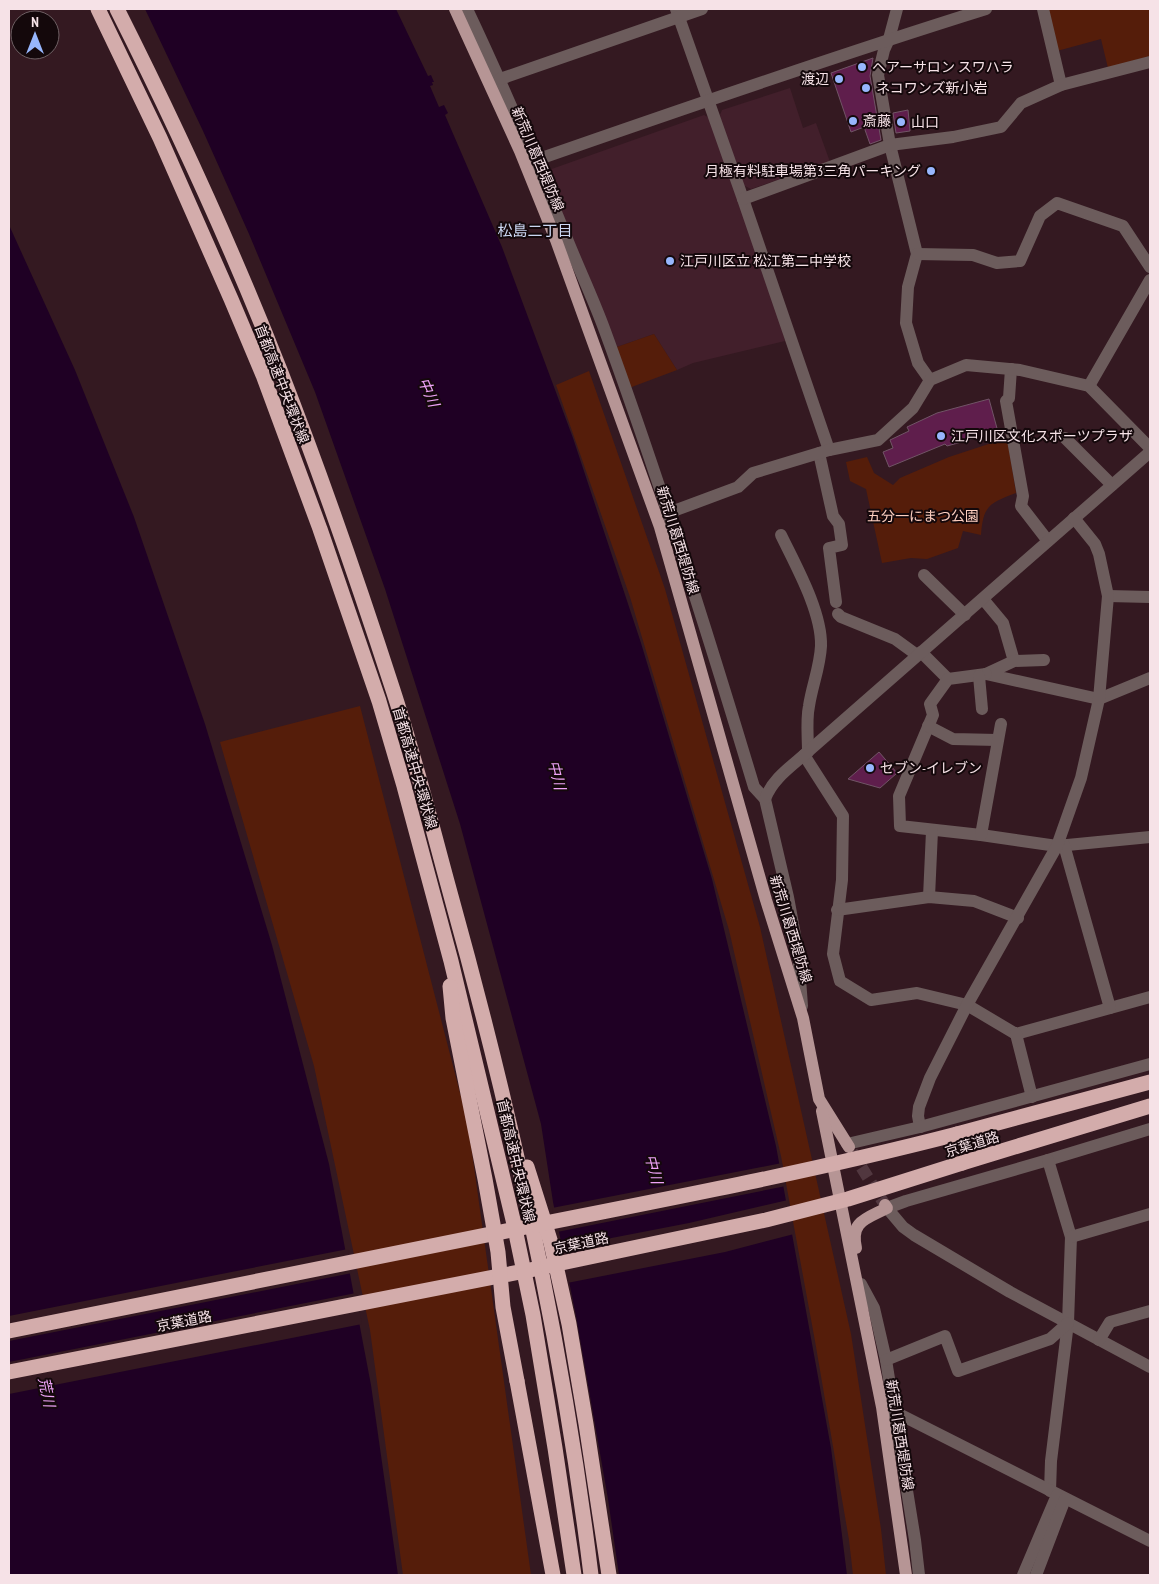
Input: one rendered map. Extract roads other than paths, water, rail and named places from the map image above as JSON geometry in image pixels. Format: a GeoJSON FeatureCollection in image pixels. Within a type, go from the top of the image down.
{"type":"FeatureCollection","features":[{"type":"Feature","properties":{"kind":"highway","name":"首都高速中央環状線"},"geometry":{"type":"LineString","coordinates":[[98,9],[160,138],[228,290],[294,457],[378,701],[404,786],[448,948],[494,1135],[533,1315],[574,1575]]}},
{"type":"Feature","properties":{"kind":"highway","name":"首都高速中央環状線"},"geometry":{"type":"LineString","coordinates":[[117,9],[177,132],[278,366],[336,524],[394,692],[468,957],[512,1131],[550,1319],[572,1444],[591,1575]]}},
{"type":"Feature","properties":{"kind":"highway"},"geometry":{"type":"LineString","coordinates":[[448,948],[453,1018],[485,1179],[498,1252],[503,1307],[553,1575]]}},
{"type":"Feature","properties":{"kind":"highway","name":"京葉道路"},"geometry":{"type":"LineString","coordinates":[[9,1331],[801,1171],[957,1134],[1150,1082]]}},
{"type":"Feature","properties":{"kind":"highway","name":"京葉道路"},"geometry":{"type":"LineString","coordinates":[[9,1372],[545,1267],[766,1220],[848,1199],[1150,1106]]}},
{"type":"Feature","properties":{"kind":"highway"},"geometry":{"type":"LineString","coordinates":[[512,1131],[531,1174],[555,1261],[569,1324],[609,1575]]}},
{"type":"Feature","properties":{"kind":"main road","name":"新荒川葛西堤防線"},"geometry":{"type":"LineString","coordinates":[[455,9],[561,238],[660,527],[766,900],[802,1018],[882,1407],[906,1575]]}},
{"type":"Feature","properties":{"kind":"main road","name":"新荒川葛西堤防線"},"geometry":{"type":"LineString","coordinates":[[820,1099],[848,1146]]}},
{"type":"Feature","properties":{"kind":"main road","name":"新荒川葛西堤防線"},"geometry":{"type":"LineString","coordinates":[[860,1300],[861,1284],[854,1241],[857,1226],[863,1220],[886,1207]]}},
{"type":"Feature","properties":{"kind":"street"},"geometry":{"type":"LineString","coordinates":[[467,9],[536,160],[561,238],[604,329],[668,513],[718,667],[754,787],[764,799],[798,951],[802,1018]]}},
{"type":"Feature","properties":{"kind":"street"},"geometry":{"type":"LineString","coordinates":[[500,79],[678,13],[702,9]]}},
{"type":"Feature","properties":{"kind":"street"},"geometry":{"type":"LineString","coordinates":[[896,9],[878,75],[890,145],[918,254],[908,287],[906,323],[918,363],[930,380]]}},
{"type":"Feature","properties":{"kind":"street"},"geometry":{"type":"LineString","coordinates":[[536,160],[889,39],[986,9]]}},
{"type":"Feature","properties":{"kind":"street"},"geometry":{"type":"LineString","coordinates":[[1043,9],[1061,85]]}},
{"type":"Feature","properties":{"kind":"street"},"geometry":{"type":"LineString","coordinates":[[678,13],[743,198],[824,451],[834,516],[839,524],[842,545],[829,548],[837,608],[841,617],[906,645],[948,679],[982,675],[1014,661],[1044,660]]}},
{"type":"Feature","properties":{"kind":"street"},"geometry":{"type":"LineString","coordinates":[[743,198],[890,145],[953,137],[1001,127],[1021,103],[1061,85],[1150,62]]}},
{"type":"Feature","properties":{"kind":"street"},"geometry":{"type":"LineString","coordinates":[[918,254],[973,255],[997,263],[1020,261],[1040,216],[1057,203],[1123,226],[1150,267]]}},
{"type":"Feature","properties":{"kind":"street"},"geometry":{"type":"LineString","coordinates":[[1089,386],[1150,280]]}},
{"type":"Feature","properties":{"kind":"street"},"geometry":{"type":"LineString","coordinates":[[668,513],[738,487],[753,473],[824,451],[878,440],[913,408],[930,380],[966,365],[1020,370],[1089,386],[1150,448]]}},
{"type":"Feature","properties":{"kind":"street"},"geometry":{"type":"LineString","coordinates":[[1011,369],[1009,398],[1006,401],[1023,496],[1021,506],[1048,541]]}},
{"type":"Feature","properties":{"kind":"street"},"geometry":{"type":"LineString","coordinates":[[1065,438],[1112,485]]}},
{"type":"Feature","properties":{"kind":"street"},"geometry":{"type":"LineString","coordinates":[[764,799],[768,790],[776,781],[806,753],[1150,452]]}},
{"type":"Feature","properties":{"kind":"street"},"geometry":{"type":"LineString","coordinates":[[920,1127],[918,1116],[920,1106],[930,1078],[967,1005],[1060,846],[1081,778],[1099,699],[1108,596],[1095,544],[1074,518]]}},
{"type":"Feature","properties":{"kind":"street"},"geometry":{"type":"LineString","coordinates":[[782,535],[814,608],[821,645],[818,670],[808,706],[806,753],[844,816],[842,880],[833,954],[840,982],[871,1000],[917,994],[967,1005],[1016,1034],[1032,1097]]}},
{"type":"Feature","properties":{"kind":"street"},"geometry":{"type":"LineString","coordinates":[[924,575],[965,615]]}},
{"type":"Feature","properties":{"kind":"street"},"geometry":{"type":"LineString","coordinates":[[1108,596],[1150,597]]}},
{"type":"Feature","properties":{"kind":"street"},"geometry":{"type":"LineString","coordinates":[[983,599],[1003,623],[1014,661]]}},
{"type":"Feature","properties":{"kind":"street"},"geometry":{"type":"LineString","coordinates":[[982,675],[1099,699],[1150,678]]}},
{"type":"Feature","properties":{"kind":"street"},"geometry":{"type":"LineString","coordinates":[[982,675],[982,709]]}},
{"type":"Feature","properties":{"kind":"street"},"geometry":{"type":"LineString","coordinates":[[948,679],[930,704],[933,715],[899,796],[900,826],[1060,846],[1150,837]]}},
{"type":"Feature","properties":{"kind":"street"},"geometry":{"type":"LineString","coordinates":[[981,835],[1001,724]]}},
{"type":"Feature","properties":{"kind":"street"},"geometry":{"type":"LineString","coordinates":[[928,726],[953,739],[997,740]]}},
{"type":"Feature","properties":{"kind":"street"},"geometry":{"type":"LineString","coordinates":[[929,897],[932,831]]}},
{"type":"Feature","properties":{"kind":"street"},"geometry":{"type":"LineString","coordinates":[[1060,846],[1110,1008]]}},
{"type":"Feature","properties":{"kind":"street"},"geometry":{"type":"LineString","coordinates":[[838,910],[929,897],[974,901],[1018,918]]}},
{"type":"Feature","properties":{"kind":"street"},"geometry":{"type":"LineString","coordinates":[[1016,1034],[1150,997]]}},
{"type":"Feature","properties":{"kind":"street"},"geometry":{"type":"LineString","coordinates":[[848,1146],[1150,1064]]}},
{"type":"Feature","properties":{"kind":"street"},"geometry":{"type":"LineString","coordinates":[[1150,1129],[886,1207],[914,1235],[1010,1292],[1150,1367]]}},
{"type":"Feature","properties":{"kind":"street"},"geometry":{"type":"LineString","coordinates":[[1036,1575],[1057,1495],[1051,1461],[1068,1323],[1071,1237],[1048,1160]]}},
{"type":"Feature","properties":{"kind":"street"},"geometry":{"type":"LineString","coordinates":[[1071,1237],[1150,1214]]}},
{"type":"Feature","properties":{"kind":"street"},"geometry":{"type":"LineString","coordinates":[[861,1284],[874,1308],[886,1360],[916,1540],[919,1575]]}},
{"type":"Feature","properties":{"kind":"street"},"geometry":{"type":"LineString","coordinates":[[1099,1340],[1110,1322],[1150,1312]]}},
{"type":"Feature","properties":{"kind":"street"},"geometry":{"type":"LineString","coordinates":[[886,1360],[945,1336],[958,1371],[1050,1339],[1068,1323]]}},
{"type":"Feature","properties":{"kind":"street"},"geometry":{"type":"LineString","coordinates":[[896,1412],[1150,1542]]}},
{"type":"Feature","properties":{"kind":"street"},"geometry":{"type":"LineString","coordinates":[[1023,1575],[1057,1495]]}},
{"type":"Feature","properties":{"kind":"water","name":"中川"},"geometry":{"type":"Polygon","coordinates":[[[145,9],[396,9],[428,76],[431,75],[434,82],[430,86],[439,107],[444,105],[448,113],[445,115],[502,247],[573,438],[641,643],[712,879],[776,1146],[831,1448],[847,1575],[619,1575],[608,1499],[576,1316],[553,1202],[541,1124],[460,824],[385,589],[315,392],[249,234],[145,9]]]}},
{"type":"Feature","properties":{"kind":"water","name":"荒川"},"geometry":{"type":"Polygon","coordinates":[[[9,225],[75,370],[134,517],[205,724],[272,945],[329,1164],[371,1385],[398,1575],[9,1575],[9,225]]]}},
{"type":"Feature","properties":{"kind":"tunnel"},"geometry":{"type":"LineString","coordinates":[[852,1152],[885,1205]]}},
{"type":"Feature","properties":{"kind":"place","name":"ヘアーサロン スワハラ"},"geometry":{"type":"Point","coordinates":[862,67]}},
{"type":"Feature","properties":{"kind":"place","name":"渡辺"},"geometry":{"type":"Point","coordinates":[839,79]}},
{"type":"Feature","properties":{"kind":"place","name":"ネコワンズ新小岩"},"geometry":{"type":"Point","coordinates":[866,88]}},
{"type":"Feature","properties":{"kind":"place","name":"斎藤"},"geometry":{"type":"Point","coordinates":[853,121]}},
{"type":"Feature","properties":{"kind":"place","name":"山口"},"geometry":{"type":"Point","coordinates":[901,122]}},
{"type":"Feature","properties":{"kind":"place","name":"月極有料駐車場第3三角パーキング"},"geometry":{"type":"Point","coordinates":[931,171]}},
{"type":"Feature","properties":{"kind":"place","name":"江戸川区立 松江第二中学校"},"geometry":{"type":"Point","coordinates":[670,261]}},
{"type":"Feature","properties":{"kind":"place","name":"江戸川区文化スポーツプラザ"},"geometry":{"type":"Point","coordinates":[941,436]}},
{"type":"Feature","properties":{"kind":"place","name":"セブン-イレブン"},"geometry":{"type":"Point","coordinates":[870,768]}},
{"type":"Feature","properties":{"kind":"district","name":"松島二丁目"},"geometry":{"type":"Point","coordinates":[535,230]}},
{"type":"Feature","properties":{"kind":"park label","name":"五分一にまつ公園"},"geometry":{"type":"Point","coordinates":[923,516]}}]}
